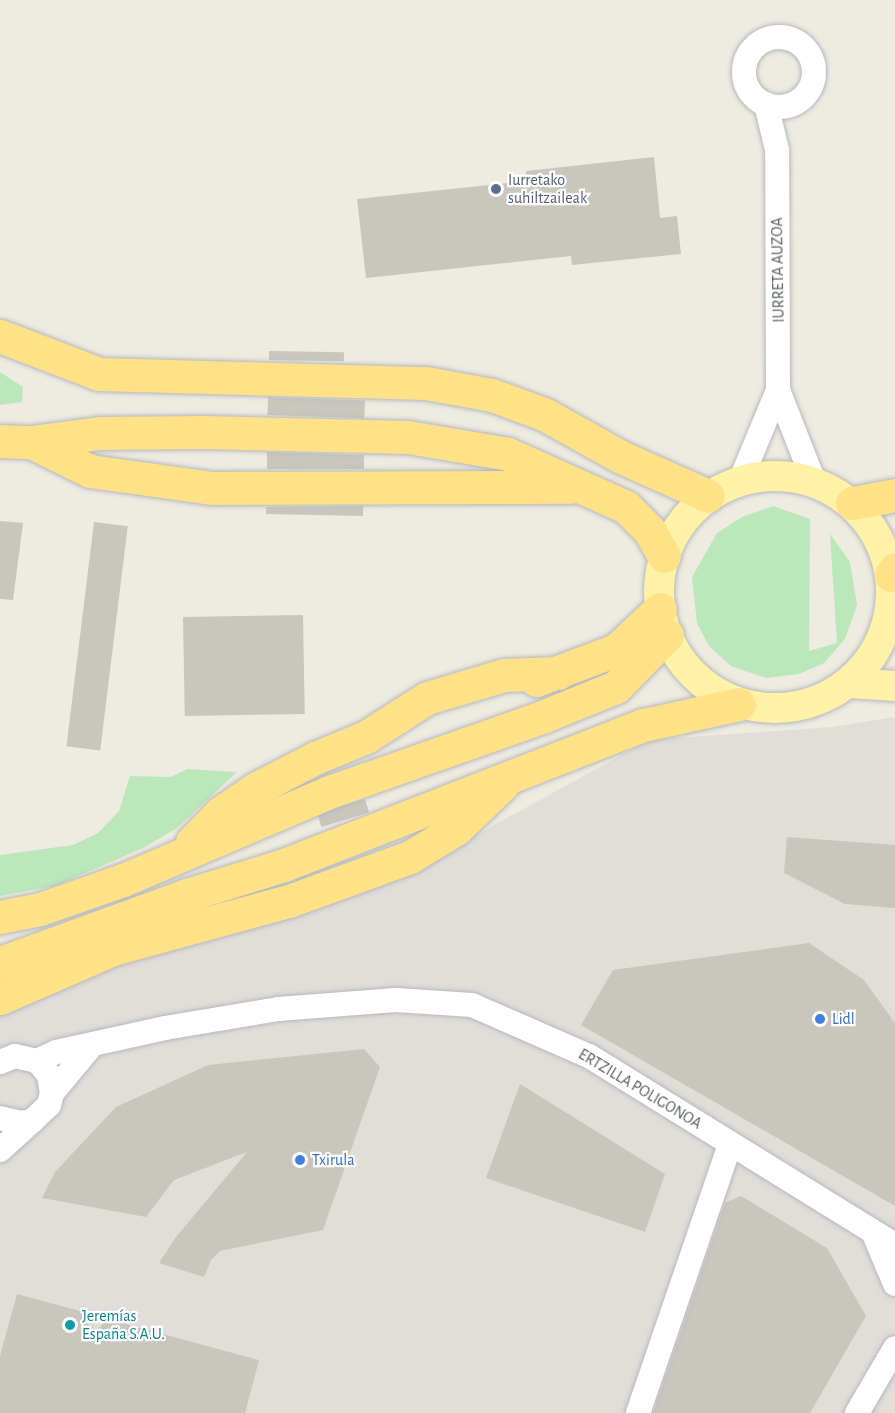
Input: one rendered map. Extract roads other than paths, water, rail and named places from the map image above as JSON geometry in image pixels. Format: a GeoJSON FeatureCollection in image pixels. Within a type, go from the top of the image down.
{"type":"FeatureCollection","features":[{"type":"Feature","properties":{"kind":"highway"},"geometry":{"type":"LineString","coordinates":[[0,336],[29,350],[69,360],[99,374],[426,383],[492,394],[544,414],[669,480],[708,496]]}},
{"type":"Feature","properties":{"kind":"highway"},"geometry":{"type":"LineString","coordinates":[[69,360],[392,365],[486,377],[520,388],[564,410],[648,462],[669,480]]}},
{"type":"Feature","properties":{"kind":"highway"},"geometry":{"type":"LineString","coordinates":[[16,442],[496,461],[583,487],[626,507],[649,530],[664,556]]}},
{"type":"Feature","properties":{"kind":"highway"},"geometry":{"type":"LineString","coordinates":[[852,503],[895,495]]}},
{"type":"Feature","properties":{"kind":"highway"},"geometry":{"type":"LineString","coordinates":[[180,855],[220,813],[255,789],[401,717],[463,704],[558,673],[616,650],[663,622]]}},
{"type":"Feature","properties":{"kind":"highway"},"geometry":{"type":"LineString","coordinates":[[0,917],[40,909],[450,747],[542,717],[616,687],[663,622]]}},
{"type":"Feature","properties":{"kind":"highway"},"geometry":{"type":"LineString","coordinates":[[0,963],[187,895],[284,865],[643,724],[739,704]]}},
{"type":"Feature","properties":{"kind":"highway"},"geometry":{"type":"LineString","coordinates":[[14,993],[113,949],[289,901],[410,857],[456,829],[517,772]]}},
{"type":"Feature","properties":{"kind":"main road"},"geometry":{"type":"LineString","coordinates":[[779,474],[814,482],[852,503],[871,524],[893,572],[892,620],[875,654],[849,683],[815,702],[787,708],[739,704],[709,688],[684,665],[663,622],[659,582],[664,556],[674,533],[708,496],[741,479],[779,474]]}},
{"type":"Feature","properties":{"kind":"main road"},"geometry":{"type":"LineString","coordinates":[[849,683],[895,686]]}},
{"type":"Feature","properties":{"kind":"street"},"geometry":{"type":"LineString","coordinates":[[775,37],[797,42],[812,60],[813,83],[799,101],[777,150],[766,104],[749,89],[745,67],[755,47],[775,37]]}},
{"type":"Feature","properties":{"kind":"street"},"geometry":{"type":"LineString","coordinates":[[766,104],[788,106],[799,101]]}},
{"type":"Feature","properties":{"kind":"street","name":"IURRETA AUZOA"},"geometry":{"type":"LineString","coordinates":[[777,150],[777,390]]}},
{"type":"Feature","properties":{"kind":"street"},"geometry":{"type":"LineString","coordinates":[[741,479],[777,390]]}},
{"type":"Feature","properties":{"kind":"street"},"geometry":{"type":"LineString","coordinates":[[777,390],[814,482]]}},
{"type":"Feature","properties":{"kind":"street","name":"ERTZILLA POLIGONOA"},"geometry":{"type":"LineString","coordinates":[[37,1061],[56,1052],[93,1044],[278,1009],[396,1000],[472,1005],[589,1056],[895,1245]]}},
{"type":"Feature","properties":{"kind":"street"},"geometry":{"type":"LineString","coordinates":[[0,1150],[32,1120],[42,1114],[52,1094],[93,1044]]}},
{"type":"Feature","properties":{"kind":"street"},"geometry":{"type":"LineString","coordinates":[[0,1062],[15,1056],[37,1061],[49,1075],[52,1094]]}},
{"type":"Feature","properties":{"kind":"street"},"geometry":{"type":"LineString","coordinates":[[0,1118],[21,1123],[32,1120]]}},
{"type":"Feature","properties":{"kind":"street"},"geometry":{"type":"LineString","coordinates":[[638,1413],[730,1144]]}},
{"type":"Feature","properties":{"kind":"street"},"geometry":{"type":"LineString","coordinates":[[874,1234],[895,1284]]}},
{"type":"Feature","properties":{"kind":"street"},"geometry":{"type":"LineString","coordinates":[[857,1413],[895,1348]]}},
{"type":"Feature","properties":{"kind":"place","name":"Iurretako suhiltzaileak"},"geometry":{"type":"Point","coordinates":[496,189]}},
{"type":"Feature","properties":{"kind":"place","name":"Lidl"},"geometry":{"type":"Point","coordinates":[820,1019]}},
{"type":"Feature","properties":{"kind":"place","name":"Txirula"},"geometry":{"type":"Point","coordinates":[300,1160]}},
{"type":"Feature","properties":{"kind":"place","name":"Jeremías España S.A.U."},"geometry":{"type":"Point","coordinates":[70,1325]}}]}
